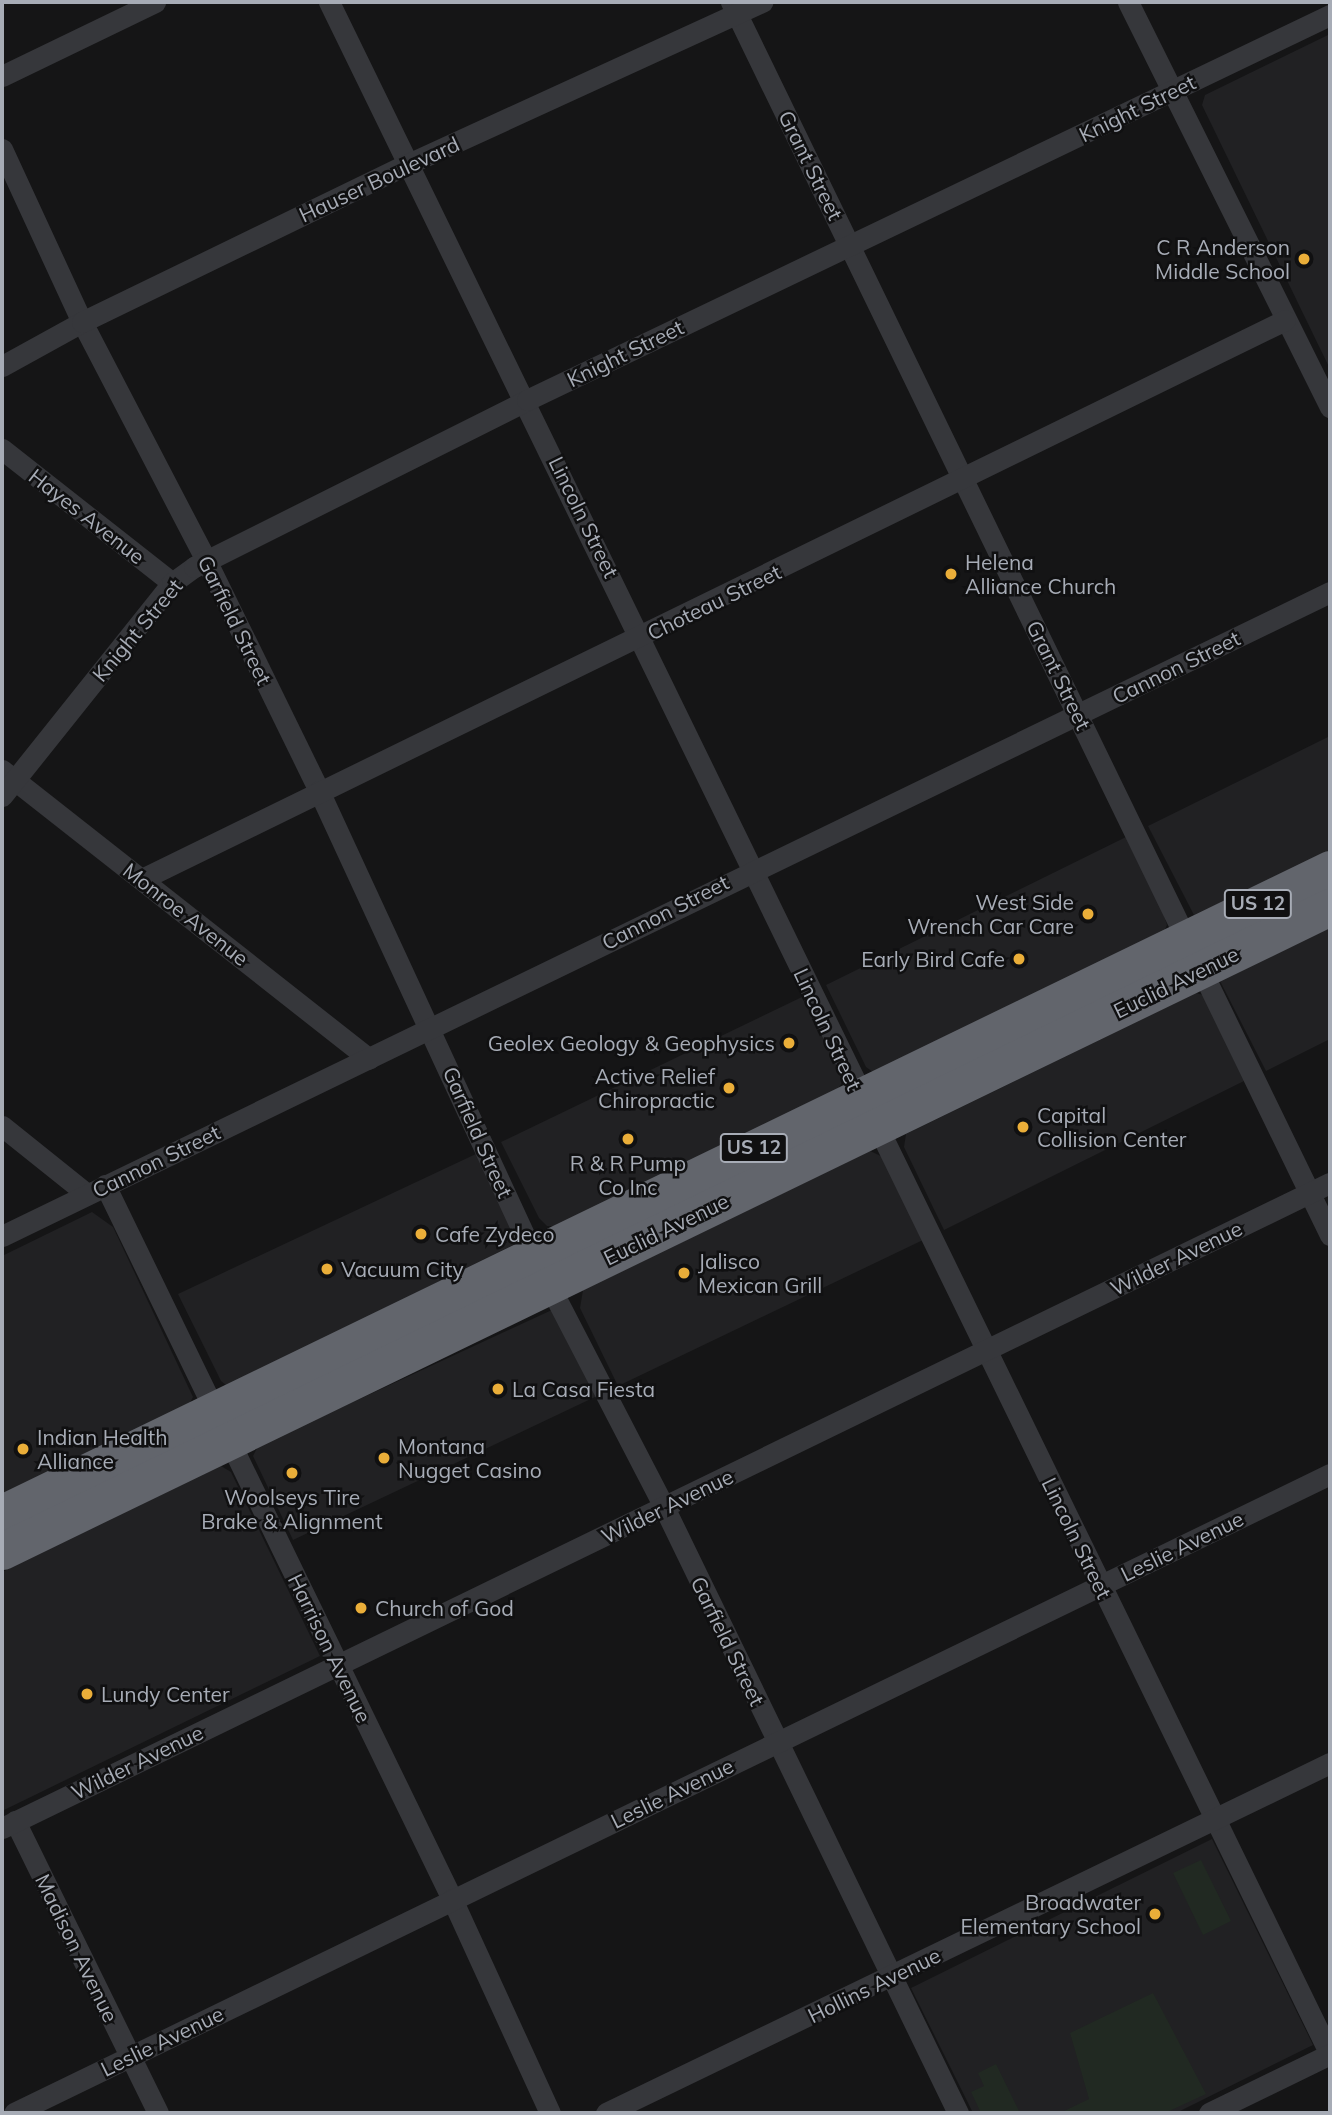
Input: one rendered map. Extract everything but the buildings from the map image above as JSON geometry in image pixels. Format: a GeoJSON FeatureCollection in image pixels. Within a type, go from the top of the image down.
{"type":"FeatureCollection","features":[{"type":"Feature","properties":{"kind":"highway","name":"Euclid Avenue"},"geometry":{"type":"LineString","coordinates":[[2,1513],[223,1425],[549,1286],[868,1112],[1194,954],[1330,869]]}},
{"type":"Feature","properties":{"kind":"highway","name":"Euclid Avenue"},"geometry":{"type":"LineString","coordinates":[[1194,954],[1330,907]]}},
{"type":"Feature","properties":{"kind":"highway","name":"Euclid Avenue"},"geometry":{"type":"LineString","coordinates":[[2,1551],[533,1254],[868,1112]]}},
{"type":"Feature","properties":{"kind":"street"},"geometry":{"type":"LineString","coordinates":[[2,76],[155,2]]}},
{"type":"Feature","properties":{"kind":"street","name":"Lincoln Street"},"geometry":{"type":"LineString","coordinates":[[329,2],[406,165],[527,400],[868,1112],[1330,2054]]}},
{"type":"Feature","properties":{"kind":"street","name":"Hauser Boulevard"},"geometry":{"type":"LineString","coordinates":[[2,366],[82,322],[406,165],[734,8],[762,2]]}},
{"type":"Feature","properties":{"kind":"street"},"geometry":{"type":"LineString","coordinates":[[1128,2],[1330,408]]}},
{"type":"Feature","properties":{"kind":"street","name":"Grant Street"},"geometry":{"type":"LineString","coordinates":[[734,8],[1330,1235]]}},
{"type":"Feature","properties":{"kind":"street","name":"Knight Street"},"geometry":{"type":"LineString","coordinates":[[6,782],[172,583],[206,560],[527,400],[1330,15]]}},
{"type":"Feature","properties":{"kind":"street","name":"Garfield Street"},"geometry":{"type":"LineString","coordinates":[[2,149],[82,322],[206,560],[319,791],[432,1029],[533,1254],[664,1507],[958,2113]]}},
{"type":"Feature","properties":{"kind":"street","name":"Choteau Street"},"geometry":{"type":"LineString","coordinates":[[142,879],[319,791],[642,638],[1285,320]]}},
{"type":"Feature","properties":{"kind":"street","name":"Hayes Avenue"},"geometry":{"type":"LineString","coordinates":[[2,449],[172,583]]}},
{"type":"Feature","properties":{"kind":"street","name":"Cannon Street"},"geometry":{"type":"LineString","coordinates":[[2,1236],[432,1029],[753,868],[1078,715],[1330,592]]}},
{"type":"Feature","properties":{"kind":"street","name":"Monroe Avenue"},"geometry":{"type":"LineString","coordinates":[[6,782],[142,879],[369,1059]]}},
{"type":"Feature","properties":{"kind":"street","name":"Harrison Avenue"},"geometry":{"type":"LineString","coordinates":[[2,1126],[96,1190],[223,1425],[452,1899],[550,2113]]}},
{"type":"Feature","properties":{"kind":"street","name":"Wilder Avenue"},"geometry":{"type":"LineString","coordinates":[[8,1824],[1330,1183]]}},
{"type":"Feature","properties":{"kind":"street","name":"Leslie Avenue"},"geometry":{"type":"LineString","coordinates":[[14,2113],[1330,1474]]}},
{"type":"Feature","properties":{"kind":"street","name":"Hollins Avenue"},"geometry":{"type":"LineString","coordinates":[[606,2113],[891,1978],[1330,1763]]}},
{"type":"Feature","properties":{"kind":"street","name":"Madison Avenue"},"geometry":{"type":"LineString","coordinates":[[8,1824],[158,2113]]}},
{"type":"Feature","properties":{"kind":"street"},"geometry":{"type":"LineString","coordinates":[[1209,2113],[1330,2054]]}},
{"type":"Feature","properties":{"kind":"shaded area","name":"C R Anderson Middle School"},"geometry":{"type":"Polygon","coordinates":[[[1330,34],[1330,369],[1202,105],[1205,95],[1330,34]]]}},
{"type":"Feature","properties":{"kind":"shaded area"},"geometry":{"type":"Polygon","coordinates":[[[1330,736],[1330,852],[1194,915],[1148,826],[1330,736]]]}},
{"type":"Feature","properties":{"kind":"shaded area"},"geometry":{"type":"Polygon","coordinates":[[[1126,837],[1163,912],[1167,925],[1164,932],[873,1072],[866,1067],[826,985],[1126,837]]]}},
{"type":"Feature","properties":{"kind":"shaded area"},"geometry":{"type":"Polygon","coordinates":[[[1330,928],[1330,1039],[1266,1071],[1220,981],[1330,928]]]}},
{"type":"Feature","properties":{"kind":"shaded area"},"geometry":{"type":"Polygon","coordinates":[[[1196,993],[1203,995],[1244,1081],[944,1230],[904,1147],[906,1134],[1196,993]]]}},
{"type":"Feature","properties":{"kind":"shaded area"},"geometry":{"type":"Polygon","coordinates":[[[802,997],[839,1070],[843,1081],[838,1089],[555,1226],[547,1226],[539,1218],[501,1142],[802,997]]]}},
{"type":"Feature","properties":{"kind":"shaded area"},"geometry":{"type":"Polygon","coordinates":[[[870,1151],[881,1156],[923,1240],[618,1386],[580,1308],[583,1290],[870,1151]]]}},
{"type":"Feature","properties":{"kind":"shaded area"},"geometry":{"type":"Polygon","coordinates":[[[478,1153],[518,1237],[515,1244],[227,1386],[221,1381],[178,1294],[478,1153]]]}},
{"type":"Feature","properties":{"kind":"shaded area"},"geometry":{"type":"Polygon","coordinates":[[[92,1212],[113,1227],[193,1397],[189,1405],[2,1495],[2,1256],[92,1212]]]}},
{"type":"Feature","properties":{"kind":"shaded area"},"geometry":{"type":"Polygon","coordinates":[[[554,1309],[597,1396],[293,1540],[253,1456],[258,1446],[554,1309]]]}},
{"type":"Feature","properties":{"kind":"shaded area"},"geometry":{"type":"Polygon","coordinates":[[[221,1466],[231,1472],[320,1656],[2,1811],[2,1572],[221,1466]]]}},
{"type":"Feature","properties":{"kind":"shaded area","name":"Broadwater Elementary School"},"geometry":{"type":"Polygon","coordinates":[[[1212,1839],[1313,2045],[1176,2113],[973,2113],[911,1988],[1212,1839]]]}},
{"type":"Feature","properties":{"kind":"shaded area"},"geometry":{"type":"Polygon","coordinates":[[[1201,1860],[1231,1921],[1203,1935],[1173,1873],[1201,1860]]]}},
{"type":"Feature","properties":{"kind":"shaded area"},"geometry":{"type":"Polygon","coordinates":[[[1153,1993],[1206,2094],[1165,2113],[1060,2113],[1089,2099],[1070,2033],[1153,1993]]]}},
{"type":"Feature","properties":{"kind":"shaded area"},"geometry":{"type":"Polygon","coordinates":[[[996,2064],[1020,2113],[981,2113],[971,2092],[984,2086],[978,2073],[996,2064]]]}},
{"type":"Feature","properties":{"kind":"place","name":"C R Anderson Middle School"},"geometry":{"type":"Point","coordinates":[1304,259]}},
{"type":"Feature","properties":{"kind":"place","name":"Helena Alliance Church"},"geometry":{"type":"Point","coordinates":[951,574]}},
{"type":"Feature","properties":{"kind":"place","name":"West Side Wrench Car Care"},"geometry":{"type":"Point","coordinates":[1088,914]}},
{"type":"Feature","properties":{"kind":"place","name":"Early Bird Cafe"},"geometry":{"type":"Point","coordinates":[1019,959]}},
{"type":"Feature","properties":{"kind":"place","name":"Geolex Geology & Geophysics"},"geometry":{"type":"Point","coordinates":[789,1043]}},
{"type":"Feature","properties":{"kind":"place","name":"Active Relief Chiropractic"},"geometry":{"type":"Point","coordinates":[729,1088]}},
{"type":"Feature","properties":{"kind":"place","name":"Capital Collision Center"},"geometry":{"type":"Point","coordinates":[1023,1127]}},
{"type":"Feature","properties":{"kind":"place","name":"R & R Pump Co Inc"},"geometry":{"type":"Point","coordinates":[628,1139]}},
{"type":"Feature","properties":{"kind":"place","name":"Cafe Zydeco"},"geometry":{"type":"Point","coordinates":[421,1234]}},
{"type":"Feature","properties":{"kind":"place","name":"Vacuum City"},"geometry":{"type":"Point","coordinates":[327,1269]}},
{"type":"Feature","properties":{"kind":"place","name":"Jalisco Mexican Grill"},"geometry":{"type":"Point","coordinates":[684,1273]}},
{"type":"Feature","properties":{"kind":"place","name":"La Casa Fiesta"},"geometry":{"type":"Point","coordinates":[498,1389]}},
{"type":"Feature","properties":{"kind":"place","name":"Indian Health Alliance"},"geometry":{"type":"Point","coordinates":[23,1449]}},
{"type":"Feature","properties":{"kind":"place","name":"Montana Nugget Casino"},"geometry":{"type":"Point","coordinates":[384,1458]}},
{"type":"Feature","properties":{"kind":"place","name":"Woolseys Tire Brake & Alignment"},"geometry":{"type":"Point","coordinates":[292,1473]}},
{"type":"Feature","properties":{"kind":"place","name":"Church of God"},"geometry":{"type":"Point","coordinates":[361,1608]}},
{"type":"Feature","properties":{"kind":"place","name":"Lundy Center"},"geometry":{"type":"Point","coordinates":[87,1694]}},
{"type":"Feature","properties":{"kind":"place","name":"Broadwater Elementary School"},"geometry":{"type":"Point","coordinates":[1155,1914]}}]}
